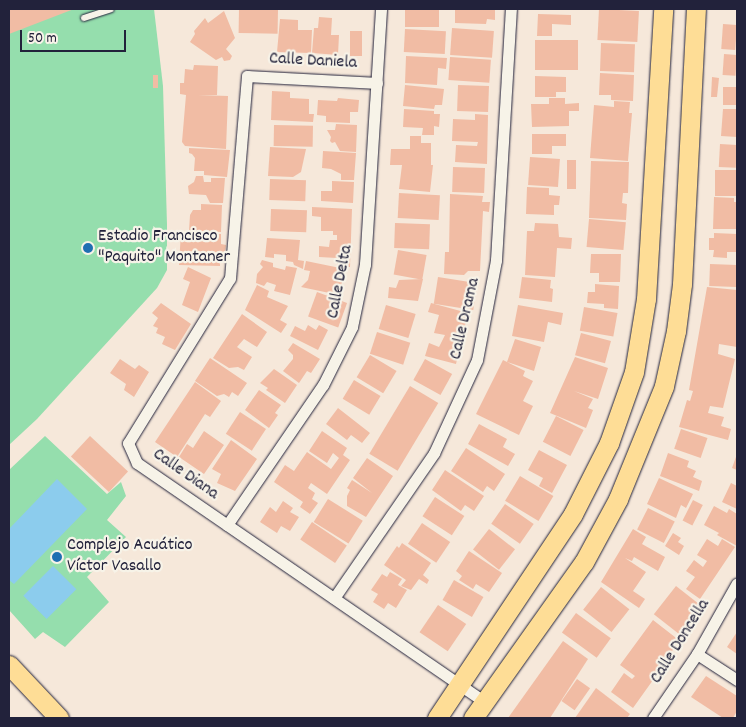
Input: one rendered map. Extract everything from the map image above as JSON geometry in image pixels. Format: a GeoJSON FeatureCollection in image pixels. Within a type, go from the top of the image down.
{"type":"FeatureCollection","features":[{"type":"Feature","properties":{"kind":"main road"},"geometry":{"type":"LineString","coordinates":[[437,718],[573,514],[609,443],[634,372],[646,299],[663,9]]}},
{"type":"Feature","properties":{"kind":"main road"},"geometry":{"type":"LineString","coordinates":[[473,718],[584,562],[618,500],[664,386],[676,331],[682,284],[696,9]]}},
{"type":"Feature","properties":{"kind":"main road"},"geometry":{"type":"LineString","coordinates":[[9,665],[59,718]]}},
{"type":"Feature","properties":{"kind":"street","name":"Calle Delta"},"geometry":{"type":"LineString","coordinates":[[227,525],[323,385],[352,327],[366,264],[381,9]]}},
{"type":"Feature","properties":{"kind":"street","name":"Calle Drama"},"geometry":{"type":"LineString","coordinates":[[334,598],[434,453],[477,360],[496,260],[512,9]]}},
{"type":"Feature","properties":{"kind":"street","name":"Calle Daniela"},"geometry":{"type":"LineString","coordinates":[[247,76],[377,83]]}},
{"type":"Feature","properties":{"kind":"street","name":"Calle Diana"},"geometry":{"type":"LineString","coordinates":[[247,76],[230,278],[128,443],[136,463],[485,702]]}},
{"type":"Feature","properties":{"kind":"street","name":"Calle Doncella"},"geometry":{"type":"LineString","coordinates":[[653,718],[697,654],[737,583]]}},
{"type":"Feature","properties":{"kind":"street"},"geometry":{"type":"LineString","coordinates":[[697,654],[737,680]]}},
{"type":"Feature","properties":{"kind":"lane"},"geometry":{"type":"LineString","coordinates":[[84,18],[111,9]]}},
{"type":"Feature","properties":{"kind":"green space","name":"Estadio Francisco \"Paquito\" Montaner"},"geometry":{"type":"Polygon","coordinates":[[[9,9],[154,9],[163,86],[167,270],[157,288],[37,419],[9,445],[9,9]]]}},
{"type":"Feature","properties":{"kind":"green space","name":"Complejo Acuático Víctor Vasallo"},"geometry":{"type":"Polygon","coordinates":[[[45,436],[107,494],[121,482],[126,496],[107,520],[126,537],[87,577],[109,602],[65,647],[43,632],[35,639],[9,610],[9,470],[45,436]]]}},
{"type":"Feature","properties":{"kind":"water"},"geometry":{"type":"Polygon","coordinates":[[[57,479],[87,509],[14,584],[9,580],[9,529],[57,479]]]}},
{"type":"Feature","properties":{"kind":"water"},"geometry":{"type":"Polygon","coordinates":[[[53,566],[76,589],[47,619],[23,596],[53,566]]]}},
{"type":"Feature","properties":{"kind":"building"},"geometry":{"type":"Polygon","coordinates":[[[9,9],[74,9],[9,34],[9,9]]]}},
{"type":"Feature","properties":{"kind":"building"},"geometry":{"type":"Polygon","coordinates":[[[239,9],[278,10],[278,34],[239,33],[239,9]]]}},
{"type":"Feature","properties":{"kind":"building"},"geometry":{"type":"Polygon","coordinates":[[[405,9],[439,9],[439,27],[405,27],[405,9]]]}},
{"type":"Feature","properties":{"kind":"building"},"geometry":{"type":"Polygon","coordinates":[[[455,9],[495,9],[495,20],[487,19],[486,24],[455,23],[455,9]]]}},
{"type":"Feature","properties":{"kind":"building"},"geometry":{"type":"Polygon","coordinates":[[[599,9],[639,11],[637,42],[597,40],[599,9]]]}},
{"type":"Feature","properties":{"kind":"building"},"geometry":{"type":"Polygon","coordinates":[[[224,11],[235,38],[226,49],[232,56],[230,60],[224,61],[222,57],[216,60],[190,42],[195,34],[194,31],[205,18],[208,23],[224,11]]]}},
{"type":"Feature","properties":{"kind":"building"},"geometry":{"type":"Polygon","coordinates":[[[538,14],[571,15],[571,25],[552,24],[552,36],[537,36],[538,14]]]}},
{"type":"Feature","properties":{"kind":"building"},"geometry":{"type":"Polygon","coordinates":[[[319,17],[332,18],[331,35],[339,35],[338,55],[312,53],[314,28],[318,28],[319,17]]]}},
{"type":"Feature","properties":{"kind":"building"},"geometry":{"type":"Polygon","coordinates":[[[280,19],[298,20],[298,30],[312,30],[311,53],[277,52],[280,19]]]}},
{"type":"Feature","properties":{"kind":"building"},"geometry":{"type":"Polygon","coordinates":[[[723,24],[737,25],[735,50],[721,49],[723,24]]]}},
{"type":"Feature","properties":{"kind":"building"},"geometry":{"type":"Polygon","coordinates":[[[452,28],[494,31],[492,58],[450,55],[452,28]]]}},
{"type":"Feature","properties":{"kind":"building"},"geometry":{"type":"Polygon","coordinates":[[[405,29],[446,31],[445,54],[404,52],[405,29]]]}},
{"type":"Feature","properties":{"kind":"building"},"geometry":{"type":"Polygon","coordinates":[[[350,31],[362,31],[362,56],[350,56],[350,31]]]}},
{"type":"Feature","properties":{"kind":"building"},"geometry":{"type":"Polygon","coordinates":[[[535,40],[578,40],[578,70],[535,70],[535,40]]]}},
{"type":"Feature","properties":{"kind":"building"},"geometry":{"type":"Polygon","coordinates":[[[601,43],[635,44],[634,72],[600,71],[601,43]]]}},
{"type":"Feature","properties":{"kind":"building"},"geometry":{"type":"Polygon","coordinates":[[[724,54],[737,55],[736,76],[723,75],[724,54]]]}},
{"type":"Feature","properties":{"kind":"building"},"geometry":{"type":"Polygon","coordinates":[[[406,56],[447,58],[446,69],[438,68],[437,85],[405,83],[406,56]]]}},
{"type":"Feature","properties":{"kind":"building"},"geometry":{"type":"Polygon","coordinates":[[[450,57],[491,60],[489,83],[448,80],[450,57]]]}},
{"type":"Feature","properties":{"kind":"building"},"geometry":{"type":"Polygon","coordinates":[[[194,65],[218,66],[217,95],[198,95],[228,96],[226,149],[185,146],[182,142],[186,95],[180,94],[180,83],[184,83],[185,69],[193,70],[194,65]]]}},
{"type":"Feature","properties":{"kind":"building"},"geometry":{"type":"Polygon","coordinates":[[[600,73],[634,75],[633,101],[611,100],[611,95],[599,95],[600,73]]]}},
{"type":"Feature","properties":{"kind":"building"},"geometry":{"type":"Polygon","coordinates":[[[153,75],[158,75],[158,88],[153,88],[153,75]]]}},
{"type":"Feature","properties":{"kind":"building"},"geometry":{"type":"Polygon","coordinates":[[[535,76],[566,77],[566,92],[556,92],[556,97],[535,97],[535,76]]]}},
{"type":"Feature","properties":{"kind":"building"},"geometry":{"type":"Polygon","coordinates":[[[712,77],[719,78],[717,97],[711,97],[712,77]]]}},
{"type":"Feature","properties":{"kind":"building"},"geometry":{"type":"Polygon","coordinates":[[[405,85],[444,89],[442,105],[435,105],[434,109],[403,106],[405,85]]]}},
{"type":"Feature","properties":{"kind":"building"},"geometry":{"type":"Polygon","coordinates":[[[458,85],[489,86],[488,112],[457,111],[458,85]]]}},
{"type":"Feature","properties":{"kind":"building"},"geometry":{"type":"Polygon","coordinates":[[[723,87],[737,87],[737,105],[723,105],[723,87]]]}},
{"type":"Feature","properties":{"kind":"building"},"geometry":{"type":"Polygon","coordinates":[[[272,91],[290,92],[290,98],[309,99],[309,114],[314,114],[313,122],[271,120],[272,91]]]}},
{"type":"Feature","properties":{"kind":"building"},"geometry":{"type":"Polygon","coordinates":[[[338,98],[359,100],[358,112],[350,112],[350,123],[326,122],[326,116],[317,115],[318,100],[337,101],[338,98]]]}},
{"type":"Feature","properties":{"kind":"building"},"geometry":{"type":"Polygon","coordinates":[[[549,98],[565,98],[565,104],[579,103],[579,111],[569,111],[569,126],[532,127],[531,104],[549,104],[549,98]]]}},
{"type":"Feature","properties":{"kind":"building"},"geometry":{"type":"Polygon","coordinates":[[[614,101],[630,102],[629,113],[632,113],[628,161],[590,158],[594,105],[614,107],[614,101]]]}},
{"type":"Feature","properties":{"kind":"building"},"geometry":{"type":"Polygon","coordinates":[[[404,109],[434,111],[434,114],[440,114],[439,127],[434,126],[434,135],[422,135],[423,128],[403,127],[404,109]]]}},
{"type":"Feature","properties":{"kind":"building"},"geometry":{"type":"Polygon","coordinates":[[[723,109],[737,109],[737,137],[721,136],[723,109]]]}},
{"type":"Feature","properties":{"kind":"building"},"geometry":{"type":"Polygon","coordinates":[[[475,114],[488,115],[487,164],[455,162],[456,145],[477,146],[478,142],[452,141],[453,119],[475,120],[475,114]]]}},
{"type":"Feature","properties":{"kind":"building"},"geometry":{"type":"Polygon","coordinates":[[[336,124],[357,125],[356,152],[340,151],[335,142],[332,143],[330,141],[331,137],[327,130],[335,130],[336,124]]]}},
{"type":"Feature","properties":{"kind":"building"},"geometry":{"type":"Polygon","coordinates":[[[274,125],[313,126],[313,147],[274,146],[274,125]]]}},
{"type":"Feature","properties":{"kind":"building"},"geometry":{"type":"Polygon","coordinates":[[[532,134],[566,134],[566,146],[552,146],[552,154],[532,154],[532,134]]]}},
{"type":"Feature","properties":{"kind":"building"},"geometry":{"type":"Polygon","coordinates":[[[410,136],[421,136],[421,143],[431,143],[431,165],[433,165],[430,192],[399,189],[402,165],[390,165],[391,149],[410,149],[410,136]]]}},
{"type":"Feature","properties":{"kind":"building"},"geometry":{"type":"Polygon","coordinates":[[[720,144],[737,145],[736,168],[719,167],[720,144]]]}},
{"type":"Feature","properties":{"kind":"building"},"geometry":{"type":"Polygon","coordinates":[[[270,147],[306,149],[301,172],[293,177],[268,176],[270,147]]]}},
{"type":"Feature","properties":{"kind":"building"},"geometry":{"type":"Polygon","coordinates":[[[189,148],[230,150],[227,177],[204,175],[204,171],[194,171],[195,158],[189,153],[189,148]]]}},
{"type":"Feature","properties":{"kind":"building"},"geometry":{"type":"Polygon","coordinates":[[[323,151],[356,153],[354,180],[341,180],[341,174],[331,169],[322,168],[323,151]]]}},
{"type":"Feature","properties":{"kind":"building"},"geometry":{"type":"Polygon","coordinates":[[[530,157],[560,159],[558,187],[528,185],[530,157]]]}},
{"type":"Feature","properties":{"kind":"building"},"geometry":{"type":"Polygon","coordinates":[[[567,160],[576,160],[576,189],[567,189],[567,160]]]}},
{"type":"Feature","properties":{"kind":"building"},"geometry":{"type":"Polygon","coordinates":[[[591,161],[629,162],[628,193],[623,193],[622,203],[627,204],[626,220],[589,218],[591,161]]]}},
{"type":"Feature","properties":{"kind":"building"},"geometry":{"type":"Polygon","coordinates":[[[453,167],[485,168],[484,193],[452,192],[453,167]]]}},
{"type":"Feature","properties":{"kind":"building"},"geometry":{"type":"Polygon","coordinates":[[[715,170],[737,170],[737,196],[715,196],[715,170]]]}},
{"type":"Feature","properties":{"kind":"building"},"geometry":{"type":"Polygon","coordinates":[[[196,176],[203,176],[204,182],[211,182],[211,178],[225,178],[223,203],[210,203],[206,195],[189,194],[188,186],[194,182],[196,176]]]}},
{"type":"Feature","properties":{"kind":"building"},"geometry":{"type":"Polygon","coordinates":[[[270,179],[306,180],[305,201],[269,200],[270,179]]]}},
{"type":"Feature","properties":{"kind":"building"},"geometry":{"type":"Polygon","coordinates":[[[332,181],[354,182],[353,203],[321,201],[321,191],[332,191],[332,181]]]}},
{"type":"Feature","properties":{"kind":"building"},"geometry":{"type":"Polygon","coordinates":[[[527,187],[549,188],[549,195],[560,196],[559,205],[554,205],[554,215],[526,214],[527,187]]]}},
{"type":"Feature","properties":{"kind":"building"},"geometry":{"type":"Polygon","coordinates":[[[399,193],[440,195],[439,220],[398,218],[399,193]]]}},
{"type":"Feature","properties":{"kind":"building"},"geometry":{"type":"Polygon","coordinates":[[[450,194],[483,196],[482,202],[490,202],[489,212],[483,211],[480,271],[468,271],[464,275],[444,274],[445,252],[449,252],[450,194]]]}},
{"type":"Feature","properties":{"kind":"building"},"geometry":{"type":"Polygon","coordinates":[[[714,197],[734,198],[734,202],[737,202],[737,229],[713,229],[714,197]]]}},
{"type":"Feature","properties":{"kind":"building"},"geometry":{"type":"Polygon","coordinates":[[[201,204],[222,205],[221,232],[189,231],[190,215],[193,210],[201,210],[201,204]]]}},
{"type":"Feature","properties":{"kind":"building"},"geometry":{"type":"Polygon","coordinates":[[[312,207],[352,209],[350,267],[337,267],[337,258],[319,257],[319,246],[329,247],[330,240],[337,240],[337,235],[333,235],[333,231],[321,231],[321,217],[312,216],[312,207]]]}},
{"type":"Feature","properties":{"kind":"building"},"geometry":{"type":"Polygon","coordinates":[[[271,209],[307,210],[306,232],[270,231],[271,209]]]}},
{"type":"Feature","properties":{"kind":"building"},"geometry":{"type":"Polygon","coordinates":[[[589,219],[626,222],[623,250],[587,247],[589,219]]]}},
{"type":"Feature","properties":{"kind":"building"},"geometry":{"type":"Polygon","coordinates":[[[395,223],[430,224],[429,249],[394,248],[395,223]]]}},
{"type":"Feature","properties":{"kind":"building"},"geometry":{"type":"Polygon","coordinates":[[[535,223],[558,224],[559,237],[572,238],[571,249],[557,248],[555,277],[525,275],[527,231],[534,231],[535,223]]]}},
{"type":"Feature","properties":{"kind":"building"},"geometry":{"type":"Polygon","coordinates":[[[181,232],[221,234],[221,244],[226,245],[225,252],[220,252],[220,266],[179,265],[181,232]]]}},
{"type":"Feature","properties":{"kind":"building"},"geometry":{"type":"Polygon","coordinates":[[[714,233],[737,234],[737,252],[727,252],[727,258],[713,257],[714,250],[709,250],[709,238],[714,238],[714,233]]]}},
{"type":"Feature","properties":{"kind":"building"},"geometry":{"type":"Polygon","coordinates":[[[267,238],[300,240],[298,260],[304,261],[303,269],[294,265],[293,262],[286,261],[286,255],[274,254],[274,258],[265,257],[267,238]]]}},
{"type":"Feature","properties":{"kind":"building"},"geometry":{"type":"Polygon","coordinates":[[[398,250],[427,255],[422,280],[394,275],[398,250]]]}},
{"type":"Feature","properties":{"kind":"building"},"geometry":{"type":"Polygon","coordinates":[[[591,254],[621,254],[620,282],[599,282],[599,273],[590,273],[591,254]]]}},
{"type":"Feature","properties":{"kind":"building"},"geometry":{"type":"Polygon","coordinates":[[[262,260],[273,263],[273,267],[285,270],[286,266],[297,268],[290,295],[274,291],[276,285],[267,282],[264,286],[256,283],[257,274],[263,267],[260,264],[262,260]]]}},
{"type":"Feature","properties":{"kind":"building"},"geometry":{"type":"Polygon","coordinates":[[[306,261],[345,269],[339,295],[301,287],[308,280],[310,271],[304,270],[306,261]]]}},
{"type":"Feature","properties":{"kind":"building"},"geometry":{"type":"Polygon","coordinates":[[[710,264],[737,265],[736,287],[709,286],[710,264]]]}},
{"type":"Feature","properties":{"kind":"building"},"geometry":{"type":"Polygon","coordinates":[[[188,267],[211,278],[198,312],[182,305],[190,282],[183,279],[188,267]]]}},
{"type":"Feature","properties":{"kind":"building"},"geometry":{"type":"Polygon","coordinates":[[[438,277],[478,283],[473,310],[434,304],[438,277]]]}},
{"type":"Feature","properties":{"kind":"building"},"geometry":{"type":"Polygon","coordinates":[[[522,277],[551,280],[550,288],[553,289],[552,302],[519,298],[522,277]]]}},
{"type":"Feature","properties":{"kind":"building"},"geometry":{"type":"Polygon","coordinates":[[[423,279],[418,301],[388,298],[389,287],[396,288],[399,280],[423,279]]]}},
{"type":"Feature","properties":{"kind":"building"},"geometry":{"type":"Polygon","coordinates":[[[595,284],[619,286],[618,309],[604,308],[604,304],[587,303],[588,292],[595,292],[595,284]]]}},
{"type":"Feature","properties":{"kind":"building"},"geometry":{"type":"Polygon","coordinates":[[[257,285],[269,291],[267,297],[288,306],[280,320],[287,324],[281,333],[245,310],[257,285]]]}},
{"type":"Feature","properties":{"kind":"building"},"geometry":{"type":"Polygon","coordinates":[[[707,287],[737,290],[737,347],[719,344],[718,354],[735,359],[723,408],[710,406],[708,413],[724,417],[721,426],[731,429],[728,440],[679,427],[687,400],[690,401],[693,391],[689,390],[707,287]]]}},
{"type":"Feature","properties":{"kind":"building"},"geometry":{"type":"Polygon","coordinates":[[[317,292],[347,303],[338,327],[308,316],[317,292]]]}},
{"type":"Feature","properties":{"kind":"building"},"geometry":{"type":"Polygon","coordinates":[[[161,303],[191,324],[175,350],[162,344],[165,337],[156,333],[158,328],[153,326],[158,318],[152,313],[161,303]]]}},
{"type":"Feature","properties":{"kind":"building"},"geometry":{"type":"Polygon","coordinates":[[[431,303],[468,313],[456,364],[425,356],[429,343],[439,347],[445,335],[434,333],[439,315],[428,312],[431,303]]]}},
{"type":"Feature","properties":{"kind":"building"},"geometry":{"type":"Polygon","coordinates":[[[386,305],[416,314],[408,338],[379,329],[386,305]]]}},
{"type":"Feature","properties":{"kind":"building"},"geometry":{"type":"Polygon","coordinates":[[[518,305],[563,313],[561,325],[548,322],[544,342],[512,336],[518,305]]]}},
{"type":"Feature","properties":{"kind":"building"},"geometry":{"type":"Polygon","coordinates":[[[584,307],[617,313],[613,337],[580,331],[584,307]]]}},
{"type":"Feature","properties":{"kind":"building"},"geometry":{"type":"Polygon","coordinates":[[[242,314],[267,332],[257,347],[244,339],[237,347],[252,357],[244,370],[238,367],[229,368],[213,358],[242,314]]]}},
{"type":"Feature","properties":{"kind":"building"},"geometry":{"type":"Polygon","coordinates":[[[308,325],[316,330],[319,325],[328,330],[318,350],[290,336],[295,326],[305,331],[308,325]]]}},
{"type":"Feature","properties":{"kind":"building"},"geometry":{"type":"Polygon","coordinates":[[[377,332],[410,343],[403,365],[370,354],[377,332]]]}},
{"type":"Feature","properties":{"kind":"building"},"geometry":{"type":"Polygon","coordinates":[[[581,333],[611,341],[605,363],[575,355],[581,333]]]}},
{"type":"Feature","properties":{"kind":"building"},"geometry":{"type":"Polygon","coordinates":[[[515,339],[541,347],[534,371],[507,362],[515,339]]]}},
{"type":"Feature","properties":{"kind":"building"},"geometry":{"type":"Polygon","coordinates":[[[293,343],[320,359],[311,373],[307,371],[299,383],[283,371],[293,359],[293,355],[288,350],[293,343]]]}},
{"type":"Feature","properties":{"kind":"building"},"geometry":{"type":"Polygon","coordinates":[[[370,355],[397,371],[383,393],[357,377],[370,355]]]}},
{"type":"Feature","properties":{"kind":"building"},"geometry":{"type":"Polygon","coordinates":[[[575,357],[608,368],[598,399],[574,391],[593,399],[588,408],[593,410],[586,428],[550,413],[575,357]]]}},
{"type":"Feature","properties":{"kind":"building"},"geometry":{"type":"Polygon","coordinates":[[[210,358],[247,383],[238,396],[232,392],[229,397],[224,394],[217,396],[195,381],[210,358]]]}},
{"type":"Feature","properties":{"kind":"building"},"geometry":{"type":"Polygon","coordinates":[[[120,359],[135,369],[139,365],[149,372],[134,397],[124,390],[126,384],[110,373],[120,359]]]}},
{"type":"Feature","properties":{"kind":"building"},"geometry":{"type":"Polygon","coordinates":[[[425,359],[452,374],[440,395],[413,380],[425,359]]]}},
{"type":"Feature","properties":{"kind":"building"},"geometry":{"type":"Polygon","coordinates":[[[503,360],[525,371],[523,376],[533,381],[523,401],[533,406],[519,435],[476,414],[503,360]]]}},
{"type":"Feature","properties":{"kind":"building"},"geometry":{"type":"Polygon","coordinates":[[[274,369],[297,385],[285,403],[266,390],[268,388],[260,383],[274,369]]]}},
{"type":"Feature","properties":{"kind":"building"},"geometry":{"type":"Polygon","coordinates":[[[354,380],[381,396],[369,415],[343,399],[354,380]]]}},
{"type":"Feature","properties":{"kind":"building"},"geometry":{"type":"Polygon","coordinates":[[[195,382],[221,401],[210,417],[205,414],[177,457],[155,442],[195,382]]]}},
{"type":"Feature","properties":{"kind":"building"},"geometry":{"type":"Polygon","coordinates":[[[410,386],[438,403],[398,471],[369,454],[410,386]]]}},
{"type":"Feature","properties":{"kind":"building"},"geometry":{"type":"Polygon","coordinates":[[[259,390],[281,405],[275,413],[278,415],[269,428],[245,410],[259,390]]]}},
{"type":"Feature","properties":{"kind":"building"},"geometry":{"type":"Polygon","coordinates":[[[338,408],[370,433],[362,443],[351,435],[347,440],[326,424],[338,408]]]}},
{"type":"Feature","properties":{"kind":"building"},"geometry":{"type":"Polygon","coordinates":[[[240,412],[266,429],[252,451],[226,434],[240,412]]]}},
{"type":"Feature","properties":{"kind":"building"},"geometry":{"type":"Polygon","coordinates":[[[556,416],[584,430],[570,456],[543,442],[556,416]]]}},
{"type":"Feature","properties":{"kind":"building"},"geometry":{"type":"Polygon","coordinates":[[[479,424],[507,439],[503,447],[515,454],[508,466],[468,444],[479,424]]]}},
{"type":"Feature","properties":{"kind":"building"},"geometry":{"type":"Polygon","coordinates":[[[681,429],[707,438],[701,458],[674,449],[681,429]]]}},
{"type":"Feature","properties":{"kind":"building"},"geometry":{"type":"Polygon","coordinates":[[[204,431],[224,445],[204,474],[179,457],[187,444],[193,448],[204,431]]]}},
{"type":"Feature","properties":{"kind":"building"},"geometry":{"type":"Polygon","coordinates":[[[322,431],[347,448],[343,455],[350,460],[327,494],[311,483],[308,488],[315,493],[312,499],[318,503],[310,514],[300,507],[303,502],[274,482],[285,465],[294,471],[307,452],[331,469],[339,458],[333,453],[327,463],[309,451],[322,431]]]}},
{"type":"Feature","properties":{"kind":"building"},"geometry":{"type":"Polygon","coordinates":[[[90,436],[128,471],[109,492],[71,456],[90,436]]]}},
{"type":"Feature","properties":{"kind":"building"},"geometry":{"type":"Polygon","coordinates":[[[231,440],[257,459],[235,491],[217,483],[221,474],[212,469],[231,440]]]}},
{"type":"Feature","properties":{"kind":"building"},"geometry":{"type":"Polygon","coordinates":[[[466,448],[505,474],[494,491],[487,486],[483,492],[451,471],[466,448]]]}},
{"type":"Feature","properties":{"kind":"building"},"geometry":{"type":"Polygon","coordinates":[[[539,450],[567,465],[552,493],[539,486],[543,478],[528,470],[539,450]]]}},
{"type":"Feature","properties":{"kind":"building"},"geometry":{"type":"Polygon","coordinates":[[[668,453],[689,461],[687,467],[696,471],[693,477],[702,481],[699,491],[660,476],[668,453]]]}},
{"type":"Feature","properties":{"kind":"building"},"geometry":{"type":"Polygon","coordinates":[[[737,454],[737,470],[732,468],[737,454]]]}},
{"type":"Feature","properties":{"kind":"building"},"geometry":{"type":"Polygon","coordinates":[[[367,458],[393,476],[366,517],[347,506],[347,496],[350,490],[347,488],[352,480],[372,493],[353,478],[367,458]]]}},
{"type":"Feature","properties":{"kind":"building"},"geometry":{"type":"Polygon","coordinates":[[[445,470],[484,496],[474,511],[465,505],[461,511],[432,490],[445,470]]]}},
{"type":"Feature","properties":{"kind":"building"},"geometry":{"type":"Polygon","coordinates":[[[520,476],[553,496],[538,521],[505,501],[520,476]]]}},
{"type":"Feature","properties":{"kind":"building"},"geometry":{"type":"Polygon","coordinates":[[[659,478],[693,494],[686,508],[681,505],[676,518],[647,504],[659,478]]]}},
{"type":"Feature","properties":{"kind":"building"},"geometry":{"type":"Polygon","coordinates":[[[731,483],[737,486],[737,509],[722,502],[731,483]]]}},
{"type":"Feature","properties":{"kind":"building"},"geometry":{"type":"Polygon","coordinates":[[[435,497],[464,516],[452,535],[422,516],[435,497]]]}},
{"type":"Feature","properties":{"kind":"building"},"geometry":{"type":"Polygon","coordinates":[[[328,499],[363,521],[348,544],[314,522],[328,499]]]}},
{"type":"Feature","properties":{"kind":"building"},"geometry":{"type":"Polygon","coordinates":[[[693,500],[703,505],[692,525],[683,520],[693,500]]]}},
{"type":"Feature","properties":{"kind":"building"},"geometry":{"type":"Polygon","coordinates":[[[283,501],[293,508],[290,512],[299,517],[290,531],[281,526],[277,533],[260,522],[270,507],[276,512],[283,501]]]}},
{"type":"Feature","properties":{"kind":"building"},"geometry":{"type":"Polygon","coordinates":[[[505,504],[534,524],[520,544],[491,524],[505,504]]]}},
{"type":"Feature","properties":{"kind":"building"},"geometry":{"type":"Polygon","coordinates":[[[714,506],[727,513],[729,509],[737,514],[737,546],[704,525],[714,506]]]}},
{"type":"Feature","properties":{"kind":"building"},"geometry":{"type":"Polygon","coordinates":[[[648,508],[675,522],[664,543],[637,529],[648,508]]]}},
{"type":"Feature","properties":{"kind":"building"},"geometry":{"type":"Polygon","coordinates":[[[312,522],[347,545],[335,563],[300,539],[312,522]]]}},
{"type":"Feature","properties":{"kind":"building"},"geometry":{"type":"Polygon","coordinates":[[[422,523],[450,542],[436,563],[408,544],[422,523]]]}},
{"type":"Feature","properties":{"kind":"building"},"geometry":{"type":"Polygon","coordinates":[[[489,529],[515,549],[499,570],[473,549],[489,529]]]}},
{"type":"Feature","properties":{"kind":"building"},"geometry":{"type":"Polygon","coordinates":[[[633,529],[646,537],[642,544],[665,557],[658,571],[634,557],[632,561],[625,558],[646,572],[633,591],[645,599],[639,608],[601,582],[633,529]]]}},
{"type":"Feature","properties":{"kind":"building"},"geometry":{"type":"Polygon","coordinates":[[[673,533],[681,538],[678,542],[684,546],[679,555],[665,546],[673,533]]]}},
{"type":"Feature","properties":{"kind":"building"},"geometry":{"type":"Polygon","coordinates":[[[707,539],[718,546],[722,539],[735,547],[700,599],[686,589],[695,577],[686,571],[694,560],[703,567],[707,561],[697,555],[707,539]]]}},
{"type":"Feature","properties":{"kind":"building"},"geometry":{"type":"Polygon","coordinates":[[[402,543],[431,563],[423,575],[429,580],[427,584],[419,579],[411,590],[401,586],[406,580],[384,565],[397,546],[399,548],[402,543]]]}},
{"type":"Feature","properties":{"kind":"building"},"geometry":{"type":"Polygon","coordinates":[[[469,551],[502,573],[489,592],[476,584],[473,589],[459,580],[462,576],[456,571],[469,551]]]}},
{"type":"Feature","properties":{"kind":"building"},"geometry":{"type":"Polygon","coordinates":[[[390,572],[402,579],[398,585],[407,590],[396,608],[388,603],[384,609],[373,602],[378,594],[371,590],[382,574],[387,577],[390,572]]]}},
{"type":"Feature","properties":{"kind":"building"},"geometry":{"type":"Polygon","coordinates":[[[454,580],[483,597],[472,617],[442,600],[454,580]]]}},
{"type":"Feature","properties":{"kind":"building"},"geometry":{"type":"Polygon","coordinates":[[[676,586],[703,607],[681,635],[654,614],[676,586]]]}},
{"type":"Feature","properties":{"kind":"building"},"geometry":{"type":"Polygon","coordinates":[[[601,587],[629,609],[612,632],[583,610],[601,587]]]}},
{"type":"Feature","properties":{"kind":"building"},"geometry":{"type":"Polygon","coordinates":[[[438,605],[466,624],[448,651],[420,632],[438,605]]]}},
{"type":"Feature","properties":{"kind":"building"},"geometry":{"type":"Polygon","coordinates":[[[576,613],[611,638],[597,658],[562,632],[576,613]]]}},
{"type":"Feature","properties":{"kind":"building"},"geometry":{"type":"Polygon","coordinates":[[[653,620],[680,641],[665,660],[660,657],[657,662],[663,666],[633,708],[611,692],[624,673],[632,679],[635,676],[620,665],[653,620]]]}},
{"type":"Feature","properties":{"kind":"building"},"geometry":{"type":"Polygon","coordinates":[[[737,632],[737,654],[727,647],[737,632]]]}},
{"type":"Feature","properties":{"kind":"building"},"geometry":{"type":"Polygon","coordinates":[[[563,641],[588,659],[550,718],[508,718],[563,641]]]}},
{"type":"Feature","properties":{"kind":"building"},"geometry":{"type":"Polygon","coordinates":[[[706,676],[737,696],[737,711],[733,718],[723,718],[691,697],[706,676]]]}},
{"type":"Feature","properties":{"kind":"building"},"geometry":{"type":"Polygon","coordinates":[[[577,679],[590,688],[575,710],[562,701],[577,679]]]}},
{"type":"Feature","properties":{"kind":"building"},"geometry":{"type":"Polygon","coordinates":[[[596,688],[630,714],[627,718],[575,718],[596,688]]]}},
{"type":"Feature","properties":{"kind":"place","name":"Estadio Francisco \"Paquito\" Montaner"},"geometry":{"type":"Point","coordinates":[88,248]}},
{"type":"Feature","properties":{"kind":"place","name":"Complejo Acuático Víctor Vasallo"},"geometry":{"type":"Point","coordinates":[57,557]}}]}
